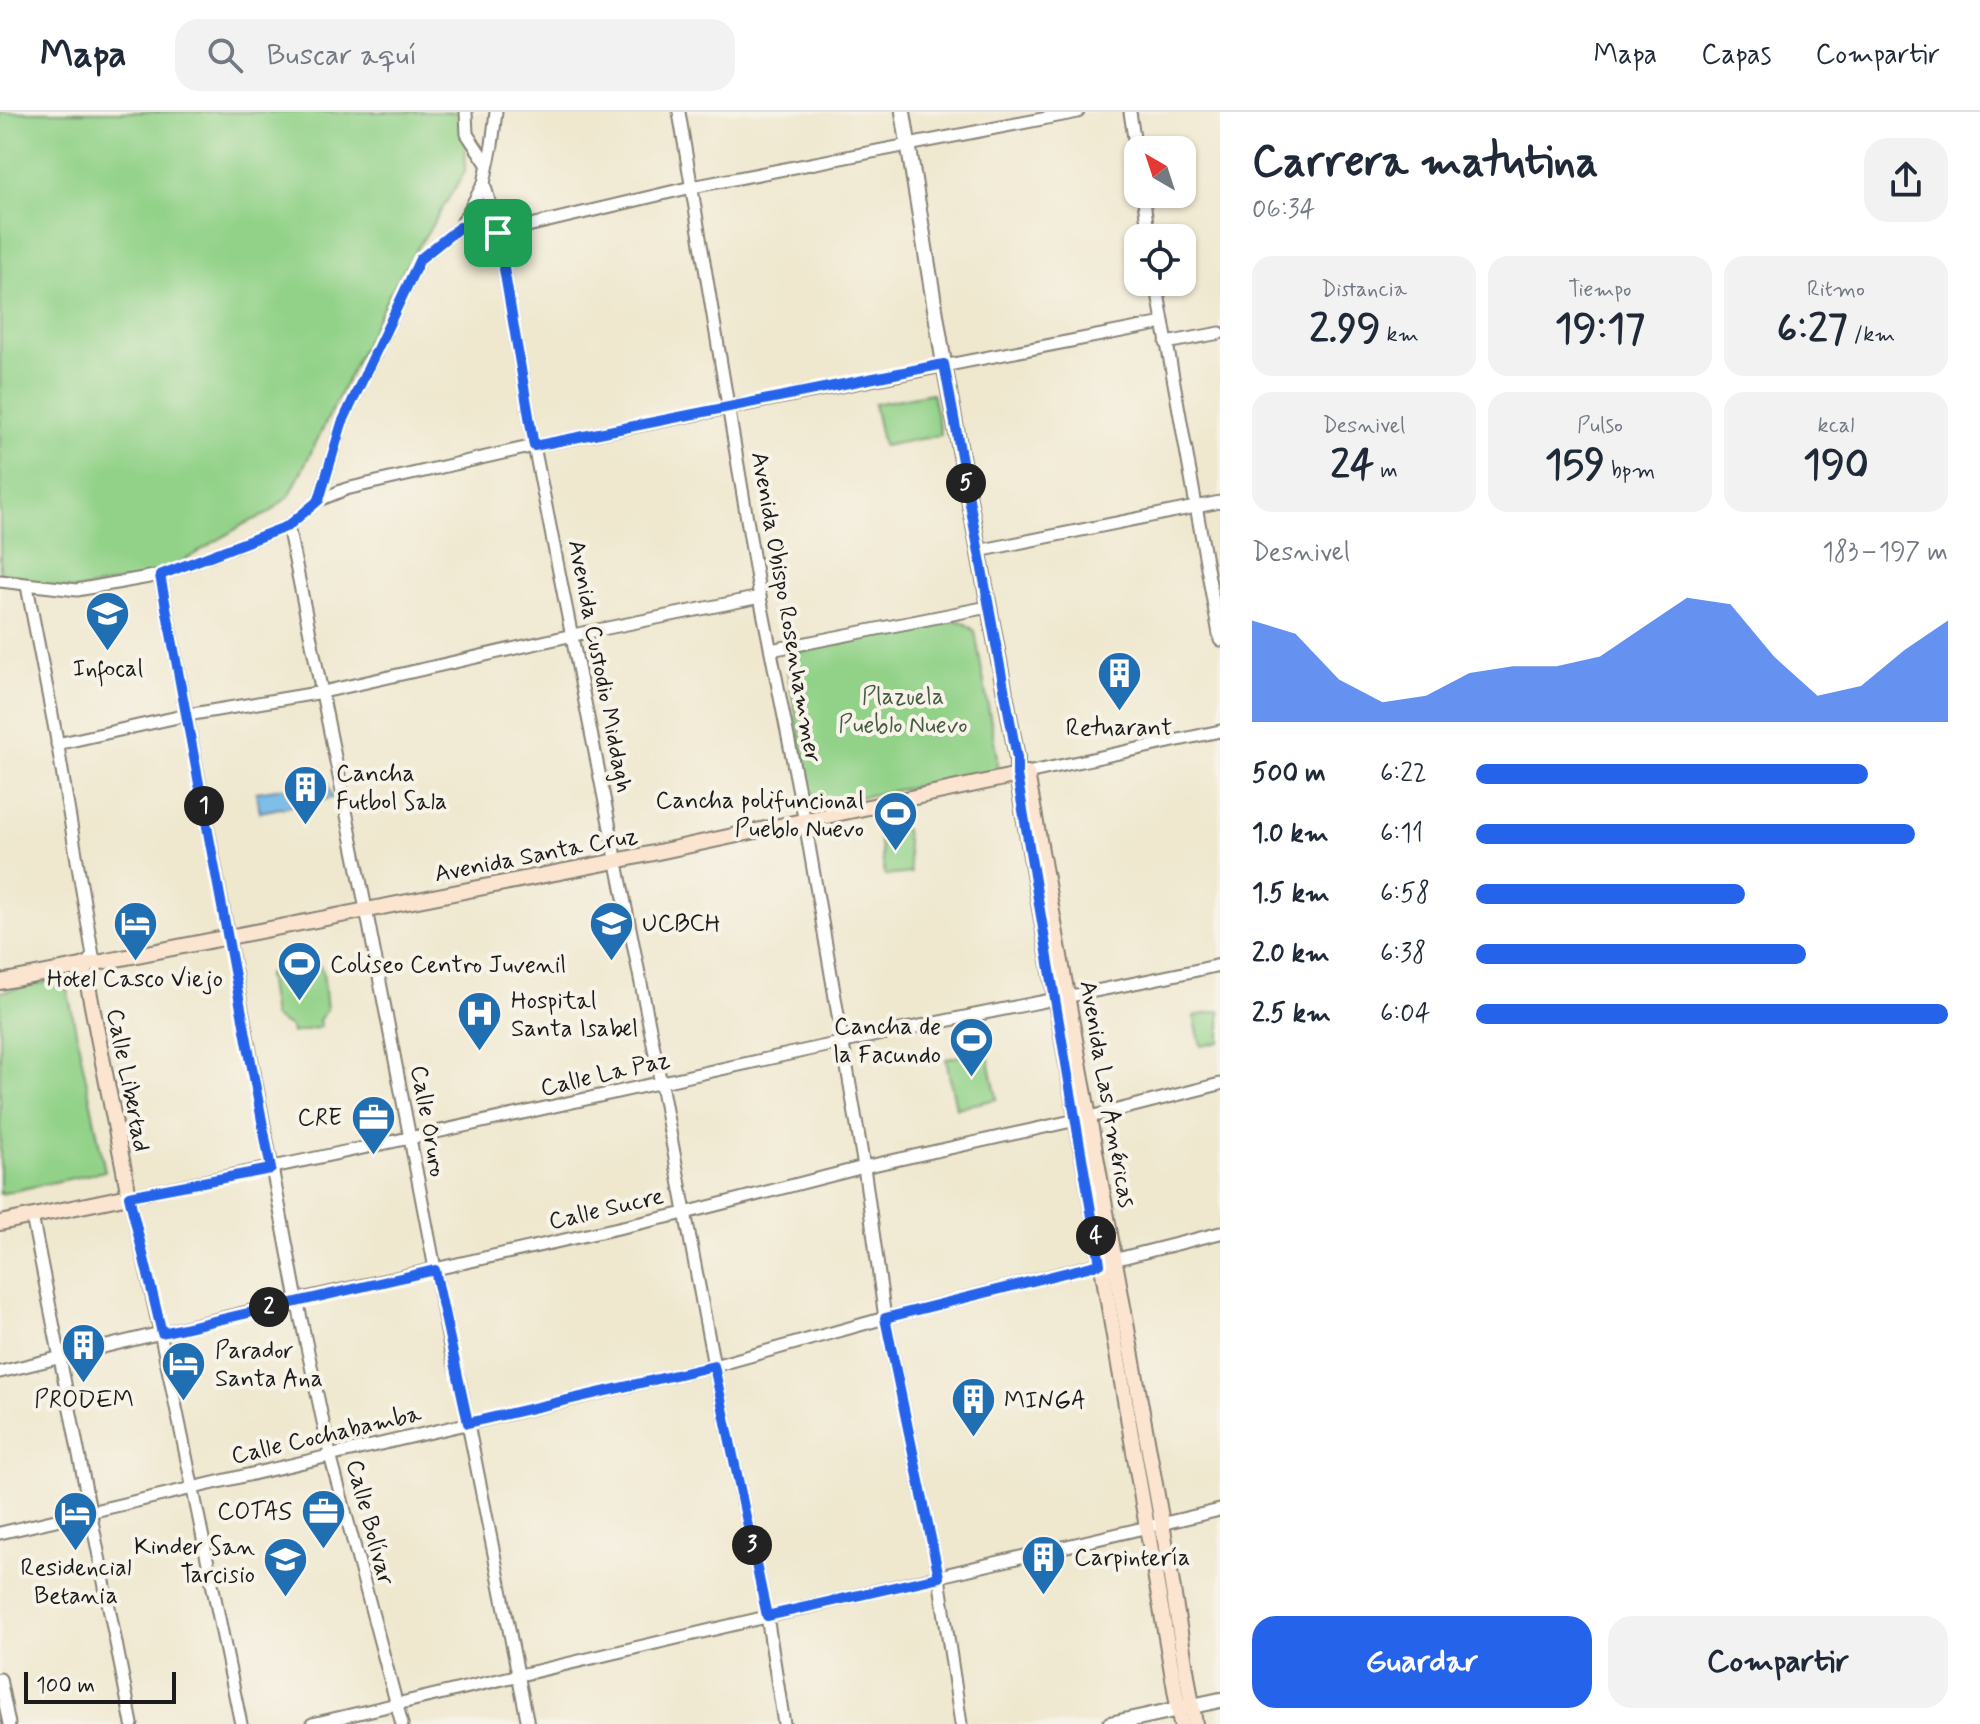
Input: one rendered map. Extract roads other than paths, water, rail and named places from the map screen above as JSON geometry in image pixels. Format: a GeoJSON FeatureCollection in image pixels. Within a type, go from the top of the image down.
{"type":"FeatureCollection","features":[{"type":"Feature","properties":{"kind":"main road","name":"Avenida Santa Cruz"},"geometry":{"type":"LineString","coordinates":[[0,982],[616,861],[1022,774]]}},
{"type":"Feature","properties":{"kind":"main road","name":"Avenida Las Américas"},"geometry":{"type":"LineString","coordinates":[[1022,774],[1155,1525],[1184,1714],[1195,1724]]}},
{"type":"Feature","properties":{"kind":"main road","name":"Calle Libertad"},"geometry":{"type":"LineString","coordinates":[[84,965],[129,1196]]}},
{"type":"Feature","properties":{"kind":"main road","name":"Calle La Paz"},"geometry":{"type":"LineString","coordinates":[[0,1223],[129,1196]]}},
{"type":"Feature","properties":{"kind":"street"},"geometry":{"type":"LineString","coordinates":[[466,112],[467,134],[487,164]]}},
{"type":"Feature","properties":{"kind":"street"},"geometry":{"type":"LineString","coordinates":[[319,500],[342,423],[420,259],[460,227],[484,183],[496,112]]}},
{"type":"Feature","properties":{"kind":"street","name":"Avenida Obispo Rosenhammer"},"geometry":{"type":"LineString","coordinates":[[679,112],[760,597],[805,822],[864,1167],[885,1318],[939,1577],[961,1724]]}},
{"type":"Feature","properties":{"kind":"street","name":"Avenida Las Américas"},"geometry":{"type":"LineString","coordinates":[[903,112],[944,364],[1022,774]]}},
{"type":"Feature","properties":{"kind":"street"},"geometry":{"type":"LineString","coordinates":[[460,227],[498,233],[692,187],[1078,112]]}},
{"type":"Feature","properties":{"kind":"street"},"geometry":{"type":"LineString","coordinates":[[1130,112],[1134,136]]}},
{"type":"Feature","properties":{"kind":"street","name":"Avenida Custodio Middagh"},"geometry":{"type":"LineString","coordinates":[[484,183],[498,233],[534,446],[714,1366],[767,1616],[784,1724]]}},
{"type":"Feature","properties":{"kind":"street"},"geometry":{"type":"LineString","coordinates":[[1158,296],[1220,640]]}},
{"type":"Feature","properties":{"kind":"street"},"geometry":{"type":"LineString","coordinates":[[0,581],[77,590],[160,575],[288,526],[319,500],[346,489],[534,446],[1163,323]]}},
{"type":"Feature","properties":{"kind":"street"},"geometry":{"type":"LineString","coordinates":[[1166,343],[1220,333]]}},
{"type":"Feature","properties":{"kind":"street"},"geometry":{"type":"LineString","coordinates":[[978,551],[1220,502]]}},
{"type":"Feature","properties":{"kind":"street","name":"Calle Oruro"},"geometry":{"type":"LineString","coordinates":[[288,526],[528,1724]]}},
{"type":"Feature","properties":{"kind":"street","name":"Calle Bolívar"},"geometry":{"type":"LineString","coordinates":[[160,575],[297,1300],[330,1455],[402,1724]]}},
{"type":"Feature","properties":{"kind":"street","name":"Calle Libertad"},"geometry":{"type":"LineString","coordinates":[[27,586],[93,956],[84,965]]}},
{"type":"Feature","properties":{"kind":"street"},"geometry":{"type":"LineString","coordinates":[[57,744],[187,715],[323,692],[573,635],[760,597]]}},
{"type":"Feature","properties":{"kind":"street"},"geometry":{"type":"LineString","coordinates":[[771,650],[988,607]]}},
{"type":"Feature","properties":{"kind":"street","name":"Avenida Santa Cruz"},"geometry":{"type":"LineString","coordinates":[[1022,774],[1220,731]]}},
{"type":"Feature","properties":{"kind":"street","name":"Calle La Paz"},"geometry":{"type":"LineString","coordinates":[[129,1196],[271,1169],[842,1042],[1220,965]]}},
{"type":"Feature","properties":{"kind":"street","name":"Calle Sucre"},"geometry":{"type":"LineString","coordinates":[[0,1372],[297,1300],[685,1213],[864,1167],[1220,1084]]}},
{"type":"Feature","properties":{"kind":"street","name":"Calle Libertad"},"geometry":{"type":"LineString","coordinates":[[129,1196],[162,1333],[191,1489],[241,1724]]}},
{"type":"Feature","properties":{"kind":"street"},"geometry":{"type":"LineString","coordinates":[[32,1216],[132,1724]]}},
{"type":"Feature","properties":{"kind":"street","name":"Calle Cochabamba"},"geometry":{"type":"LineString","coordinates":[[0,1533],[714,1366],[885,1318],[1220,1233]]}},
{"type":"Feature","properties":{"kind":"street"},"geometry":{"type":"LineString","coordinates":[[312,1724],[1220,1510]]}},
{"type":"Feature","properties":{"kind":"street"},"geometry":{"type":"LineString","coordinates":[[0,1679],[9,1724]]}},
{"type":"Feature","properties":{"kind":"street"},"geometry":{"type":"LineString","coordinates":[[1110,1724],[1184,1714],[1220,1700]]}},
{"type":"Feature","properties":{"kind":"water"},"geometry":{"type":"Polygon","coordinates":[[[327,781],[332,798],[260,812],[256,792],[327,781]]]}},
{"type":"Feature","properties":{"kind":"place","name":"Infocal"},"geometry":{"type":"Point","coordinates":[108,653]}},
{"type":"Feature","properties":{"kind":"place","name":"Retuarant"},"geometry":{"type":"Point","coordinates":[1119,712]}},
{"type":"Feature","properties":{"kind":"place","name":"Cancha Futbol Sala"},"geometry":{"type":"Point","coordinates":[305,826]}},
{"type":"Feature","properties":{"kind":"place","name":"Cancha polifuncional Pueblo Nuevo"},"geometry":{"type":"Point","coordinates":[895,853]}},
{"type":"Feature","properties":{"kind":"place","name":"UCBCH"},"geometry":{"type":"Point","coordinates":[611,962]}},
{"type":"Feature","properties":{"kind":"place","name":"Hotel Casco Viejo"},"geometry":{"type":"Point","coordinates":[135,963]}},
{"type":"Feature","properties":{"kind":"place","name":"Coliseo Centro Juvenil"},"geometry":{"type":"Point","coordinates":[299,1003]}},
{"type":"Feature","properties":{"kind":"place","name":"Hospital Santa Isabel"},"geometry":{"type":"Point","coordinates":[480,1053]}},
{"type":"Feature","properties":{"kind":"place","name":"Cancha de la Facundo"},"geometry":{"type":"Point","coordinates":[972,1079]}},
{"type":"Feature","properties":{"kind":"place","name":"CRE"},"geometry":{"type":"Point","coordinates":[373,1156]}},
{"type":"Feature","properties":{"kind":"place","name":"PRODEM"},"geometry":{"type":"Point","coordinates":[84,1384]}},
{"type":"Feature","properties":{"kind":"place","name":"Parador Santa Ana"},"geometry":{"type":"Point","coordinates":[184,1403]}},
{"type":"Feature","properties":{"kind":"place","name":"MINGA"},"geometry":{"type":"Point","coordinates":[973,1439]}},
{"type":"Feature","properties":{"kind":"place","name":"COTAS"},"geometry":{"type":"Point","coordinates":[323,1550]}},
{"type":"Feature","properties":{"kind":"place","name":"Residencial Betania"},"geometry":{"type":"Point","coordinates":[76,1552]}},
{"type":"Feature","properties":{"kind":"place","name":"Carpintería"},"geometry":{"type":"Point","coordinates":[1043,1596]}},
{"type":"Feature","properties":{"kind":"place","name":"Kinder San Tarcisio"},"geometry":{"type":"Point","coordinates":[286,1599]}},
{"type":"Feature","properties":{"kind":"park label","name":"Plazuela Pueblo Nuevo"},"geometry":{"type":"Point","coordinates":[903,710]}}]}
